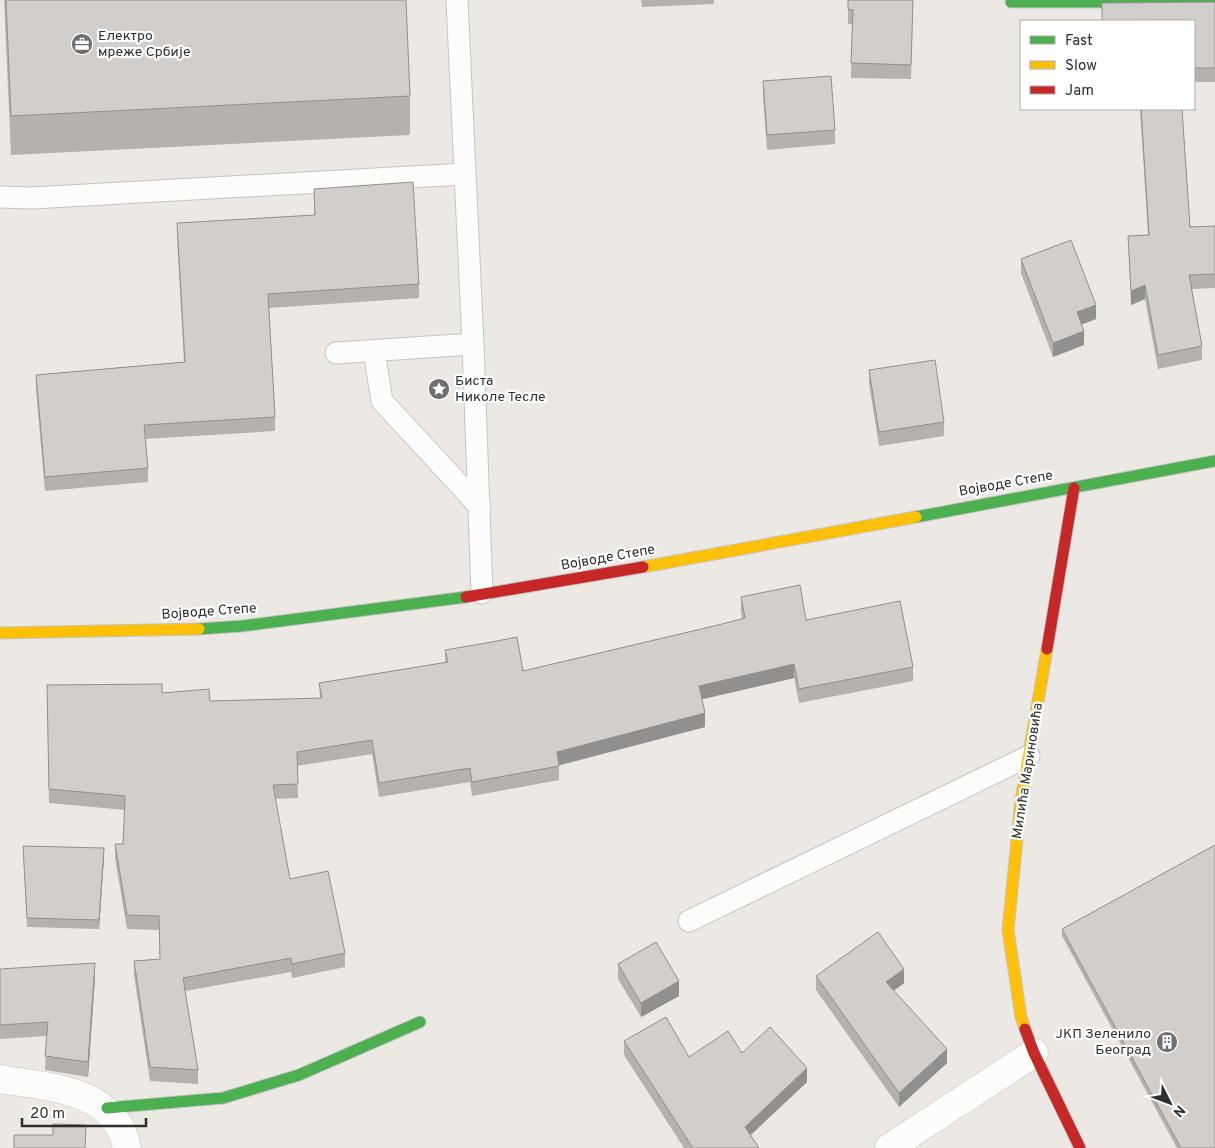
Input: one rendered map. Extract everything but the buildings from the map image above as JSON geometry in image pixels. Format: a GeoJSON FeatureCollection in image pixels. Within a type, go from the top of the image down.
{"type":"FeatureCollection","features":[{"type":"Feature","properties":{"kind":"street"},"geometry":{"type":"LineString","coordinates":[[1011,2],[1215,2]]}},
{"type":"Feature","properties":{"kind":"street","name":"Војводе Степе"},"geometry":{"type":"LineString","coordinates":[[0,633],[118,632],[242,626],[413,605],[482,593],[553,584],[932,512],[1074,488],[1215,461]]}},
{"type":"Feature","properties":{"kind":"street","name":"Милића Мариновића"},"geometry":{"type":"LineString","coordinates":[[1074,488],[1021,800],[1008,930],[1021,1017],[1034,1053],[1080,1148]]}},
{"type":"Feature","properties":{"kind":"street"},"geometry":{"type":"LineString","coordinates":[[106,1108],[223,1098],[299,1075],[420,1022]]}},
{"type":"Feature","properties":{"kind":"street"},"geometry":{"type":"LineString","coordinates":[[889,1148],[1034,1053]]}},
{"type":"Feature","properties":{"kind":"street"},"geometry":{"type":"LineString","coordinates":[[0,1079],[72,1092],[106,1108],[117,1119],[125,1135],[127,1148]]}},
{"type":"Feature","properties":{"kind":"lane"},"geometry":{"type":"LineString","coordinates":[[457,0],[480,507],[479,553],[482,593]]}},
{"type":"Feature","properties":{"kind":"lane"},"geometry":{"type":"LineString","coordinates":[[0,197],[32,198],[464,174]]}},
{"type":"Feature","properties":{"kind":"lane"},"geometry":{"type":"LineString","coordinates":[[336,353],[473,344]]}},
{"type":"Feature","properties":{"kind":"lane"},"geometry":{"type":"LineString","coordinates":[[374,351],[382,401],[480,507]]}},
{"type":"Feature","properties":{"kind":"lane"},"geometry":{"type":"LineString","coordinates":[[689,921],[1029,756]]}},
{"type":"Feature","properties":{"kind":"traffic: fast"},"geometry":{"type":"LineString","coordinates":[[1011,2],[1215,2]]}},
{"type":"Feature","properties":{"kind":"traffic: fast"},"geometry":{"type":"LineString","coordinates":[[916,517],[1215,461]]}},
{"type":"Feature","properties":{"kind":"traffic: fast"},"geometry":{"type":"LineString","coordinates":[[199,629],[242,626],[466,597]]}},
{"type":"Feature","properties":{"kind":"traffic: fast"},"geometry":{"type":"LineString","coordinates":[[107,1108],[223,1098],[299,1075],[420,1022]]}},
{"type":"Feature","properties":{"kind":"traffic: slow"},"geometry":{"type":"LineString","coordinates":[[643,567],[916,517]]}},
{"type":"Feature","properties":{"kind":"traffic: slow"},"geometry":{"type":"LineString","coordinates":[[0,633],[199,629]]}},
{"type":"Feature","properties":{"kind":"traffic: slow"},"geometry":{"type":"LineString","coordinates":[[1025,1029],[1021,1017],[1008,930],[1021,800],[1047,649]]}},
{"type":"Feature","properties":{"kind":"traffic: jam"},"geometry":{"type":"LineString","coordinates":[[1047,649],[1074,488]]}},
{"type":"Feature","properties":{"kind":"traffic: jam"},"geometry":{"type":"LineString","coordinates":[[466,597],[643,567]]}},
{"type":"Feature","properties":{"kind":"traffic: jam"},"geometry":{"type":"LineString","coordinates":[[1025,1029],[1034,1053],[1080,1148]]}},
{"type":"Feature","properties":{"kind":"place","name":"Електро мреже Србије"},"geometry":{"type":"Point","coordinates":[82,44]}},
{"type":"Feature","properties":{"kind":"place","name":"Биста Николе Тесле"},"geometry":{"type":"Point","coordinates":[439,389]}},
{"type":"Feature","properties":{"kind":"place","name":"ЈКП Зеленило Београд"},"geometry":{"type":"Point","coordinates":[1167,1042]}}]}
